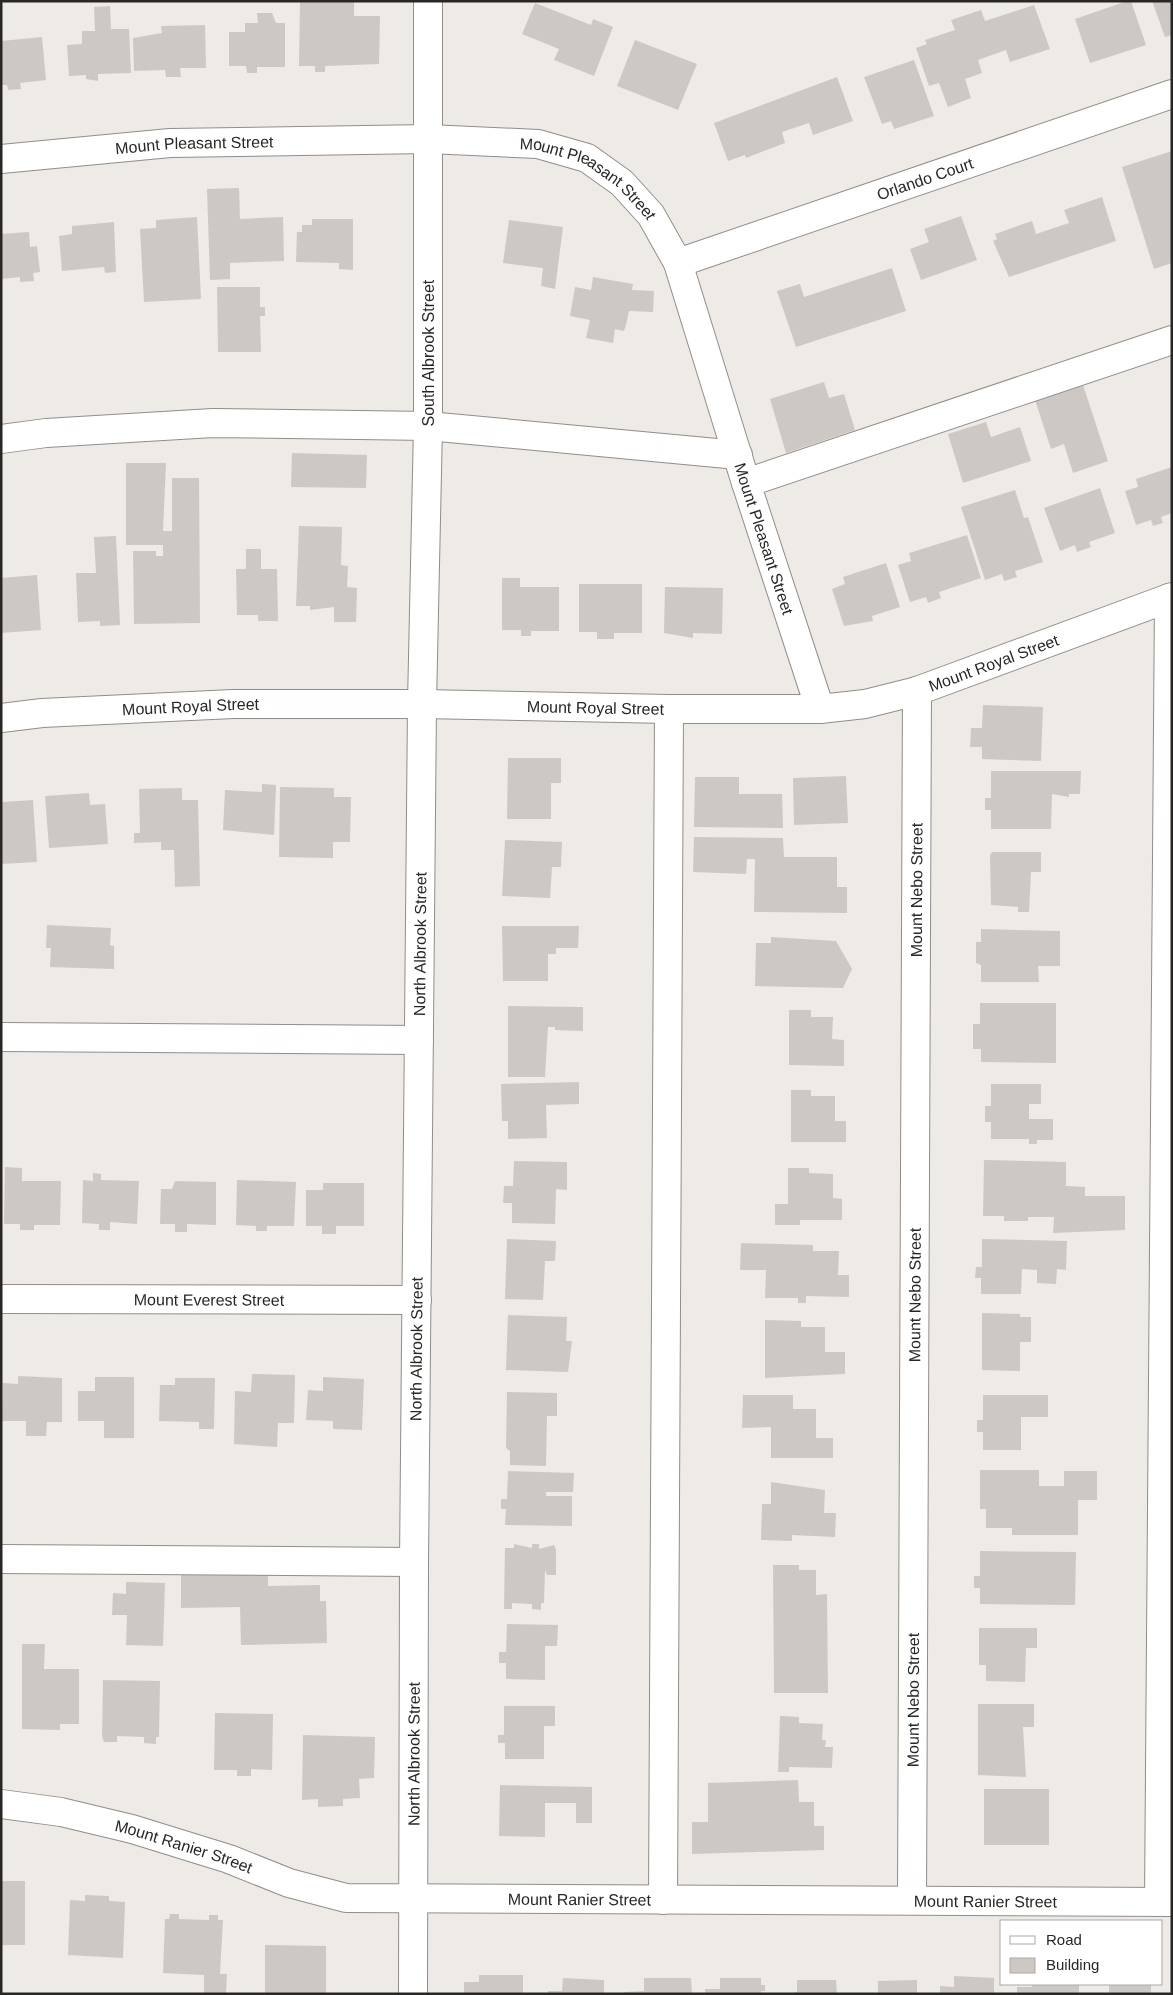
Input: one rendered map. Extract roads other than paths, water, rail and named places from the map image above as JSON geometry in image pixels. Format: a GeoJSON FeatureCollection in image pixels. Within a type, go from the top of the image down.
{"type":"FeatureCollection","features":[{"type":"Feature","properties":{"kind":"street","name":"South Albrook Street"},"geometry":{"type":"LineString","coordinates":[[422,704],[428,426],[428,1]]}},
{"type":"Feature","properties":{"kind":"street","name":"Orlando Court"},"geometry":{"type":"LineString","coordinates":[[678,263],[1172,94]]}},
{"type":"Feature","properties":{"kind":"street","name":"Mount Pleasant Street"},"geometry":{"type":"LineString","coordinates":[[1,159],[170,143],[428,139],[538,144],[587,158],[622,183],[651,215],[678,263],[746,483],[820,709]]}},
{"type":"Feature","properties":{"kind":"street"},"geometry":{"type":"LineString","coordinates":[[746,483],[1172,340]]}},
{"type":"Feature","properties":{"kind":"street"},"geometry":{"type":"LineString","coordinates":[[1,440],[46,433],[213,423],[428,426],[738,455]]}},
{"type":"Feature","properties":{"kind":"street"},"geometry":{"type":"LineString","coordinates":[[1165,1902],[1170,598]]}},
{"type":"Feature","properties":{"kind":"street","name":"Mount Royal Street"},"geometry":{"type":"LineString","coordinates":[[1,718],[42,713],[233,704],[422,704],[669,709],[820,709],[864,704],[916,691],[1170,598]]}},
{"type":"Feature","properties":{"kind":"street","name":"Mount Nebo Street"},"geometry":{"type":"LineString","coordinates":[[912,1900],[916,691]]}},
{"type":"Feature","properties":{"kind":"street","name":"North Albrook Street"},"geometry":{"type":"LineString","coordinates":[[413,1994],[414,1562],[422,704]]}},
{"type":"Feature","properties":{"kind":"street"},"geometry":{"type":"LineString","coordinates":[[663,1900],[669,709]]}},
{"type":"Feature","properties":{"kind":"street"},"geometry":{"type":"LineString","coordinates":[[1,1037],[419,1040]]}},
{"type":"Feature","properties":{"kind":"street","name":"Mount Everest Street"},"geometry":{"type":"LineString","coordinates":[[1,1299],[417,1300]]}},
{"type":"Feature","properties":{"kind":"street"},"geometry":{"type":"LineString","coordinates":[[1,1559],[414,1562]]}},
{"type":"Feature","properties":{"kind":"street","name":"Mount Ranier Street"},"geometry":{"type":"LineString","coordinates":[[1,1804],[60,1812],[132,1829],[230,1859],[289,1883],[346,1898],[1165,1902]]}}]}
